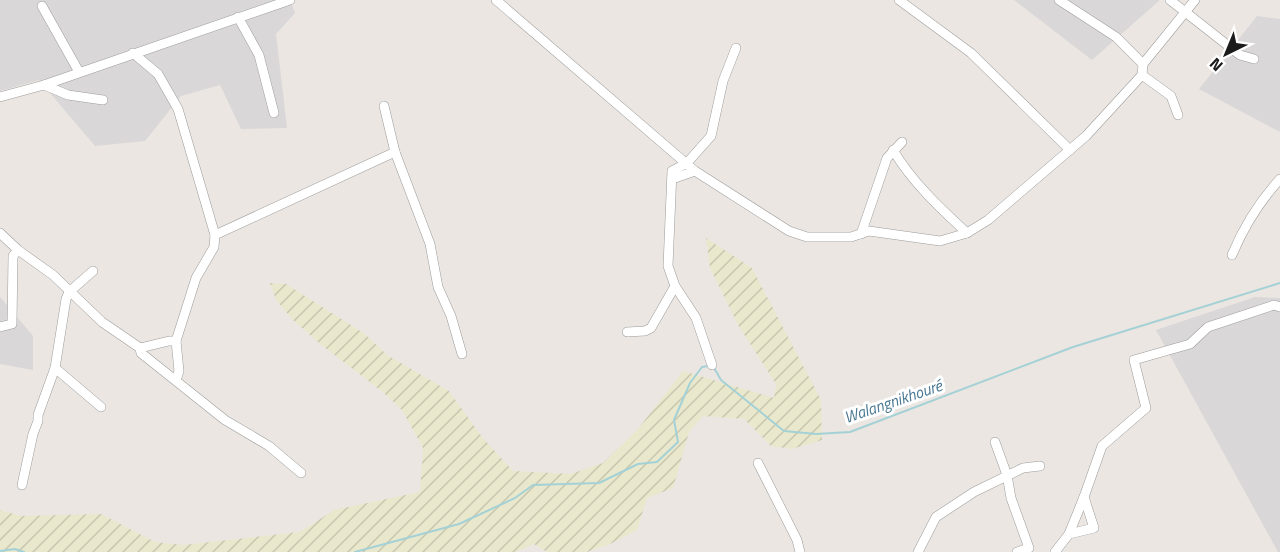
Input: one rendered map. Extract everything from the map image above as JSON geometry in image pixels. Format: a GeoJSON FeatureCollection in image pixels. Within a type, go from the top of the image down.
{"type":"FeatureCollection","features":[{"type":"Feature","properties":{"kind":"street"},"geometry":{"type":"LineString","coordinates":[[0,97],[44,85],[290,0]]}},
{"type":"Feature","properties":{"kind":"street"},"geometry":{"type":"LineString","coordinates":[[496,0],[695,171],[789,231],[807,237],[851,237],[869,231],[940,241],[967,233],[988,220],[1086,136],[1142,75],[1143,64],[1195,0]]}},
{"type":"Feature","properties":{"kind":"street"},"geometry":{"type":"LineString","coordinates":[[899,0],[971,53],[1070,150]]}},
{"type":"Feature","properties":{"kind":"street"},"geometry":{"type":"LineString","coordinates":[[1059,0],[1116,37],[1143,64]]}},
{"type":"Feature","properties":{"kind":"street"},"geometry":{"type":"LineString","coordinates":[[1170,0],[1240,55],[1254,59]]}},
{"type":"Feature","properties":{"kind":"street"},"geometry":{"type":"LineString","coordinates":[[42,6],[79,72]]}},
{"type":"Feature","properties":{"kind":"street"},"geometry":{"type":"LineString","coordinates":[[238,17],[259,55],[274,113]]}},
{"type":"Feature","properties":{"kind":"street"},"geometry":{"type":"LineString","coordinates":[[712,365],[696,318],[675,286],[668,266],[672,171],[687,163],[711,136],[723,81],[736,48]]}},
{"type":"Feature","properties":{"kind":"street"},"geometry":{"type":"LineString","coordinates":[[133,54],[158,74],[177,110],[215,235],[214,247],[196,278],[176,341],[179,371],[176,380]]}},
{"type":"Feature","properties":{"kind":"street"},"geometry":{"type":"LineString","coordinates":[[1142,75],[1171,96],[1178,115]]}},
{"type":"Feature","properties":{"kind":"street"},"geometry":{"type":"LineString","coordinates":[[44,85],[69,95],[104,100]]}},
{"type":"Feature","properties":{"kind":"street"},"geometry":{"type":"LineString","coordinates":[[384,106],[395,152],[430,244],[438,287],[451,316],[462,354]]}},
{"type":"Feature","properties":{"kind":"street"},"geometry":{"type":"LineString","coordinates":[[861,234],[887,158],[902,142]]}},
{"type":"Feature","properties":{"kind":"street"},"geometry":{"type":"LineString","coordinates":[[893,150],[901,164],[935,203],[967,233]]}},
{"type":"Feature","properties":{"kind":"street"},"geometry":{"type":"LineString","coordinates":[[215,235],[395,152]]}},
{"type":"Feature","properties":{"kind":"street"},"geometry":{"type":"LineString","coordinates":[[672,179],[695,171]]}},
{"type":"Feature","properties":{"kind":"street"},"geometry":{"type":"LineString","coordinates":[[1232,255],[1242,231],[1260,202],[1280,179]]}},
{"type":"Feature","properties":{"kind":"street"},"geometry":{"type":"LineString","coordinates":[[0,233],[18,250],[53,275],[102,322],[140,348],[141,353],[225,420],[269,446],[301,473]]}},
{"type":"Feature","properties":{"kind":"street"},"geometry":{"type":"LineString","coordinates":[[0,327],[12,324],[13,256],[18,250]]}},
{"type":"Feature","properties":{"kind":"street"},"geometry":{"type":"LineString","coordinates":[[21,485],[38,415],[55,368],[66,298],[69,292],[93,272]]}},
{"type":"Feature","properties":{"kind":"street"},"geometry":{"type":"LineString","coordinates":[[627,332],[645,331],[651,328],[675,286]]}},
{"type":"Feature","properties":{"kind":"street"},"geometry":{"type":"LineString","coordinates":[[1055,552],[1069,534],[1102,446],[1113,434],[1141,415],[1146,408],[1134,360],[1190,344],[1208,327],[1274,305],[1280,307]]}},
{"type":"Feature","properties":{"kind":"street"},"geometry":{"type":"LineString","coordinates":[[140,348],[176,341]]}},
{"type":"Feature","properties":{"kind":"street"},"geometry":{"type":"LineString","coordinates":[[55,368],[101,406]]}},
{"type":"Feature","properties":{"kind":"street"},"geometry":{"type":"LineString","coordinates":[[995,442],[1007,476],[1011,498],[1029,548],[1017,552]]}},
{"type":"Feature","properties":{"kind":"street"},"geometry":{"type":"LineString","coordinates":[[758,463],[797,540],[800,552]]}},
{"type":"Feature","properties":{"kind":"street"},"geometry":{"type":"LineString","coordinates":[[918,552],[936,516],[974,492],[1023,468],[1040,466]]}},
{"type":"Feature","properties":{"kind":"street"},"geometry":{"type":"LineString","coordinates":[[1069,534],[1094,528],[1084,497]]}},
{"type":"Feature","properties":{"kind":"shaded area"},"geometry":{"type":"Polygon","coordinates":[[[0,0],[290,0],[295,13],[276,34],[287,128],[241,129],[220,85],[181,96],[145,141],[95,146],[39,80],[0,91],[0,0]]]}},
{"type":"Feature","properties":{"kind":"shaded area"},"geometry":{"type":"Polygon","coordinates":[[[1014,0],[1160,0],[1092,60],[1014,0]]]}},
{"type":"Feature","properties":{"kind":"shaded area"},"geometry":{"type":"Polygon","coordinates":[[[1257,16],[1280,19],[1280,132],[1199,89],[1257,16]]]}},
{"type":"Feature","properties":{"kind":"shaded area"},"geometry":{"type":"Polygon","coordinates":[[[0,297],[33,336],[33,370],[0,364],[0,297]]]}},
{"type":"Feature","properties":{"kind":"shaded area"},"geometry":{"type":"Polygon","coordinates":[[[1255,297],[1280,298],[1280,552],[1156,330],[1255,297]]]}},
{"type":"Feature","properties":{"kind":"green space"},"geometry":{"type":"Polygon","coordinates":[[[706,238],[752,268],[821,400],[822,440],[792,449],[771,446],[744,419],[703,416],[689,432],[673,488],[647,498],[637,530],[610,544],[587,552],[547,552],[534,544],[516,552],[0,552],[0,510],[21,516],[101,514],[155,542],[183,545],[300,532],[334,510],[420,492],[423,448],[402,410],[292,319],[276,300],[270,283],[286,284],[365,334],[387,355],[449,391],[482,437],[513,471],[571,474],[603,463],[638,429],[683,371],[774,398],[776,384],[738,325],[710,268],[706,238]]]}},
{"type":"Feature","properties":{"kind":"waterway","name":"Walangnikhouré"},"geometry":{"type":"LineString","coordinates":[[713,366],[721,380],[784,431],[816,434],[850,432],[1073,347],[1280,283]]}},
{"type":"Feature","properties":{"kind":"waterway","name":"Walangnikhouré"},"geometry":{"type":"LineString","coordinates":[[355,552],[459,524],[515,498],[533,485],[599,483],[638,464],[657,462],[678,442],[674,420],[690,383],[702,367],[708,366]]}},
{"type":"Feature","properties":{"kind":"waterway","name":"Walangnikhouré"},"geometry":{"type":"LineString","coordinates":[[0,551],[15,549],[24,552]]}}]}
